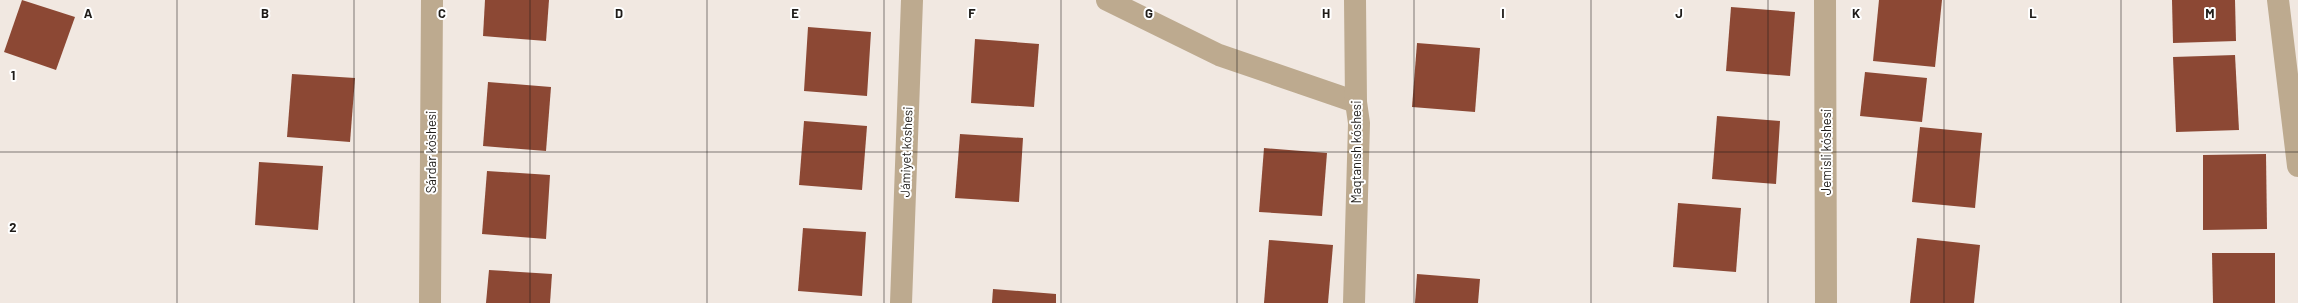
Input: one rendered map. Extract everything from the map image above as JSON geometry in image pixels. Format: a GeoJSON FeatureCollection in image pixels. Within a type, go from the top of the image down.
{"type":"FeatureCollection","features":[{"type":"Feature","properties":{"kind":"street","name":"Sárdar kóshesi"},"geometry":{"type":"LineString","coordinates":[[430,303],[432,0]]}},
{"type":"Feature","properties":{"kind":"street","name":"Jámiyet kóshesi"},"geometry":{"type":"LineString","coordinates":[[901,303],[912,0]]}},
{"type":"Feature","properties":{"kind":"street"},"geometry":{"type":"LineString","coordinates":[[1107,0],[1219,55],[1356,102]]}},
{"type":"Feature","properties":{"kind":"street","name":"Maqtanısh kóshesi"},"geometry":{"type":"LineString","coordinates":[[1354,303],[1359,123],[1356,102],[1355,0]]}},
{"type":"Feature","properties":{"kind":"street","name":"Jemisli kóshesi"},"geometry":{"type":"LineString","coordinates":[[1825,0],[1826,303]]}},
{"type":"Feature","properties":{"kind":"street"},"geometry":{"type":"LineString","coordinates":[[2278,0],[2298,166]]}},
{"type":"Feature","properties":{"kind":"building"},"geometry":{"type":"Polygon","coordinates":[[[22,0],[75,17],[56,70],[4,52],[22,0]]]}},
{"type":"Feature","properties":{"kind":"building"},"geometry":{"type":"Polygon","coordinates":[[[485,0],[549,0],[546,41],[483,36],[485,0]]]}},
{"type":"Feature","properties":{"kind":"building"},"geometry":{"type":"Polygon","coordinates":[[[1879,0],[1942,0],[1935,67],[1873,61],[1879,0]]]}},
{"type":"Feature","properties":{"kind":"building"},"geometry":{"type":"Polygon","coordinates":[[[2172,0],[2235,0],[2236,41],[2173,43],[2172,0]]]}},
{"type":"Feature","properties":{"kind":"building"},"geometry":{"type":"Polygon","coordinates":[[[1731,7],[1795,12],[1790,76],[1726,71],[1731,7]]]}},
{"type":"Feature","properties":{"kind":"building"},"geometry":{"type":"Polygon","coordinates":[[[808,27],[871,32],[867,96],[804,91],[808,27]]]}},
{"type":"Feature","properties":{"kind":"building"},"geometry":{"type":"Polygon","coordinates":[[[975,39],[1039,44],[1034,107],[971,103],[975,39]]]}},
{"type":"Feature","properties":{"kind":"building"},"geometry":{"type":"Polygon","coordinates":[[[1417,43],[1480,48],[1475,112],[1412,107],[1417,43]]]}},
{"type":"Feature","properties":{"kind":"building"},"geometry":{"type":"Polygon","coordinates":[[[2235,55],[2239,130],[2176,132],[2173,57],[2235,55]]]}},
{"type":"Feature","properties":{"kind":"building"},"geometry":{"type":"Polygon","coordinates":[[[1865,72],[1927,78],[1922,122],[1860,116],[1865,72]]]}},
{"type":"Feature","properties":{"kind":"building"},"geometry":{"type":"Polygon","coordinates":[[[292,74],[355,78],[350,142],[287,137],[292,74]]]}},
{"type":"Feature","properties":{"kind":"building"},"geometry":{"type":"Polygon","coordinates":[[[488,82],[551,87],[546,151],[483,146],[488,82]]]}},
{"type":"Feature","properties":{"kind":"building"},"geometry":{"type":"Polygon","coordinates":[[[1717,116],[1780,121],[1776,184],[1712,179],[1717,116]]]}},
{"type":"Feature","properties":{"kind":"building"},"geometry":{"type":"Polygon","coordinates":[[[804,121],[867,126],[862,190],[799,185],[804,121]]]}},
{"type":"Feature","properties":{"kind":"building"},"geometry":{"type":"Polygon","coordinates":[[[1920,127],[1982,133],[1975,208],[1912,202],[1920,127]]]}},
{"type":"Feature","properties":{"kind":"building"},"geometry":{"type":"Polygon","coordinates":[[[960,134],[1023,138],[1019,202],[955,198],[960,134]]]}},
{"type":"Feature","properties":{"kind":"building"},"geometry":{"type":"Polygon","coordinates":[[[1264,148],[1327,153],[1322,216],[1259,212],[1264,148]]]}},
{"type":"Feature","properties":{"kind":"building"},"geometry":{"type":"Polygon","coordinates":[[[2266,154],[2267,229],[2203,230],[2203,155],[2266,154]]]}},
{"type":"Feature","properties":{"kind":"building"},"geometry":{"type":"Polygon","coordinates":[[[259,162],[323,166],[318,230],[255,225],[259,162]]]}},
{"type":"Feature","properties":{"kind":"building"},"geometry":{"type":"Polygon","coordinates":[[[487,171],[550,175],[546,239],[482,234],[487,171]]]}},
{"type":"Feature","properties":{"kind":"building"},"geometry":{"type":"Polygon","coordinates":[[[1678,203],[1741,208],[1736,272],[1673,267],[1678,203]]]}},
{"type":"Feature","properties":{"kind":"building"},"geometry":{"type":"Polygon","coordinates":[[[803,228],[866,232],[862,296],[798,291],[803,228]]]}},
{"type":"Feature","properties":{"kind":"building"},"geometry":{"type":"Polygon","coordinates":[[[1917,238],[1980,245],[1974,303],[1910,303],[1917,238]]]}},
{"type":"Feature","properties":{"kind":"building"},"geometry":{"type":"Polygon","coordinates":[[[1269,240],[1333,245],[1328,303],[1264,303],[1269,240]]]}},
{"type":"Feature","properties":{"kind":"building"},"geometry":{"type":"Polygon","coordinates":[[[2212,253],[2275,253],[2275,303],[2213,303],[2212,253]]]}},
{"type":"Feature","properties":{"kind":"building"},"geometry":{"type":"Polygon","coordinates":[[[489,270],[552,274],[550,303],[486,303],[489,270]]]}},
{"type":"Feature","properties":{"kind":"building"},"geometry":{"type":"Polygon","coordinates":[[[1417,274],[1480,279],[1478,303],[1415,303],[1417,274]]]}},
{"type":"Feature","properties":{"kind":"building"},"geometry":{"type":"Polygon","coordinates":[[[993,289],[1056,294],[1056,303],[992,303],[993,289]]]}}]}
